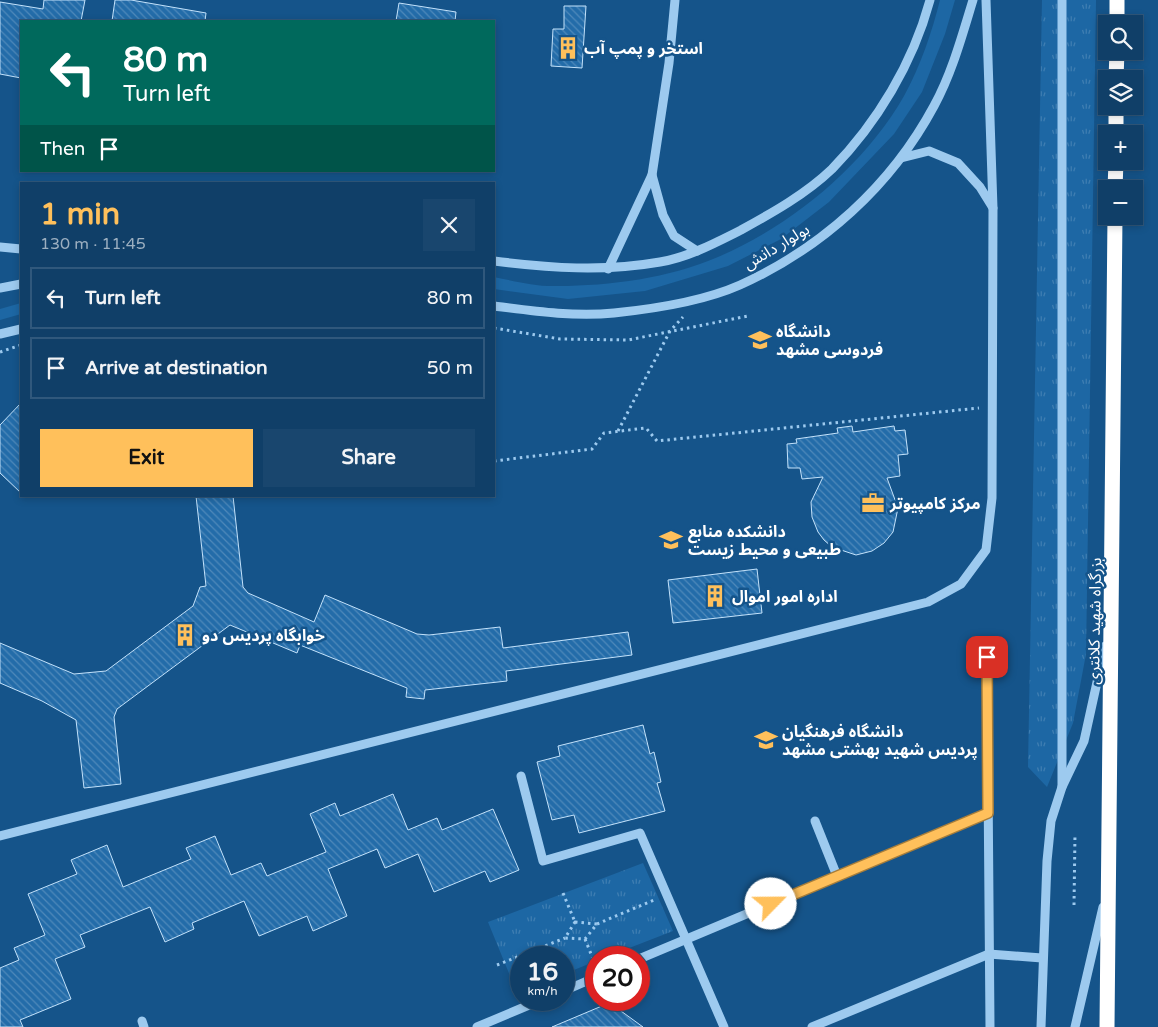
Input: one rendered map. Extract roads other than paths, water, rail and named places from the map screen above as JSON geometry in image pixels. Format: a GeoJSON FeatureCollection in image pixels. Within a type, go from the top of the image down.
{"type":"FeatureCollection","features":[{"type":"Feature","properties":{"kind":"highway"},"geometry":{"type":"LineString","coordinates":[[1117,0],[1117,15]]}},
{"type":"Feature","properties":{"kind":"highway","name":"بزرگراه شهید کلانتری"},"geometry":{"type":"LineString","coordinates":[[1107,1027],[1115,225]]}},
{"type":"Feature","properties":{"kind":"street"},"geometry":{"type":"LineString","coordinates":[[608,269],[652,175],[669,63],[675,0]]}},
{"type":"Feature","properties":{"kind":"street","name":"بولوار دانش"},"geometry":{"type":"LineString","coordinates":[[495,261],[554,269],[608,269],[662,262],[697,252],[780,209],[831,170],[869,127],[899,76],[923,24],[930,0]]}},
{"type":"Feature","properties":{"kind":"street","name":"بولوار دانش"},"geometry":{"type":"LineString","coordinates":[[495,306],[554,313],[613,313],[671,305],[738,286],[801,253],[856,210],[901,158],[934,106],[958,50],[973,0]]}},
{"type":"Feature","properties":{"kind":"street"},"geometry":{"type":"LineString","coordinates":[[0,836],[928,602],[961,584],[986,550],[992,498],[993,208],[986,0]]}},
{"type":"Feature","properties":{"kind":"street"},"geometry":{"type":"LineString","coordinates":[[1062,0],[1062,788]]}},
{"type":"Feature","properties":{"kind":"street"},"geometry":{"type":"LineString","coordinates":[[901,158],[929,151],[958,163],[980,187],[993,208]]}},
{"type":"Feature","properties":{"kind":"street"},"geometry":{"type":"LineString","coordinates":[[652,175],[663,215],[674,236],[697,252]]}},
{"type":"Feature","properties":{"kind":"street"},"geometry":{"type":"LineString","coordinates":[[0,247],[20,249]]}},
{"type":"Feature","properties":{"kind":"street"},"geometry":{"type":"LineString","coordinates":[[0,288],[20,284]]}},
{"type":"Feature","properties":{"kind":"street"},"geometry":{"type":"LineString","coordinates":[[0,334],[20,329]]}},
{"type":"Feature","properties":{"kind":"street"},"geometry":{"type":"LineString","coordinates":[[1041,1027],[1042,958],[1051,821],[1062,788],[1084,742],[1111,621]]}},
{"type":"Feature","properties":{"kind":"street"},"geometry":{"type":"LineString","coordinates":[[987,657],[990,1027]]}},
{"type":"Feature","properties":{"kind":"street"},"geometry":{"type":"LineString","coordinates":[[521,776],[543,861],[640,833],[688,939],[724,1027]]}},
{"type":"Feature","properties":{"kind":"street"},"geometry":{"type":"LineString","coordinates":[[650,955],[988,813]]}},
{"type":"Feature","properties":{"kind":"street"},"geometry":{"type":"LineString","coordinates":[[815,821],[837,876]]}},
{"type":"Feature","properties":{"kind":"street"},"geometry":{"type":"LineString","coordinates":[[1075,1027],[1109,885]]}},
{"type":"Feature","properties":{"kind":"street"},"geometry":{"type":"LineString","coordinates":[[812,1027],[989,954],[1042,958]]}},
{"type":"Feature","properties":{"kind":"street"},"geometry":{"type":"LineString","coordinates":[[477,1027],[515,1011]]}},
{"type":"Feature","properties":{"kind":"place","name":"استخر و پمپ آب"},"geometry":{"type":"Point","coordinates":[568,48]}},
{"type":"Feature","properties":{"kind":"place","name":"دانشگاه فردوسی مشهد"},"geometry":{"type":"Point","coordinates":[760,340]}},
{"type":"Feature","properties":{"kind":"place","name":"مرکز کامپیوتر"},"geometry":{"type":"Point","coordinates":[873,503]}},
{"type":"Feature","properties":{"kind":"place","name":"دانشکده منابع طبیعی و محیط زیست"},"geometry":{"type":"Point","coordinates":[671,540]}},
{"type":"Feature","properties":{"kind":"place","name":"اداره امور اموال"},"geometry":{"type":"Point","coordinates":[715,596]}},
{"type":"Feature","properties":{"kind":"place","name":"خوابگاه پردیس دو"},"geometry":{"type":"Point","coordinates":[185,635]}},
{"type":"Feature","properties":{"kind":"place","name":"دانشگاه فرهنگیان پردیس شهید بهشتی مشهد"},"geometry":{"type":"Point","coordinates":[766,740]}}]}
